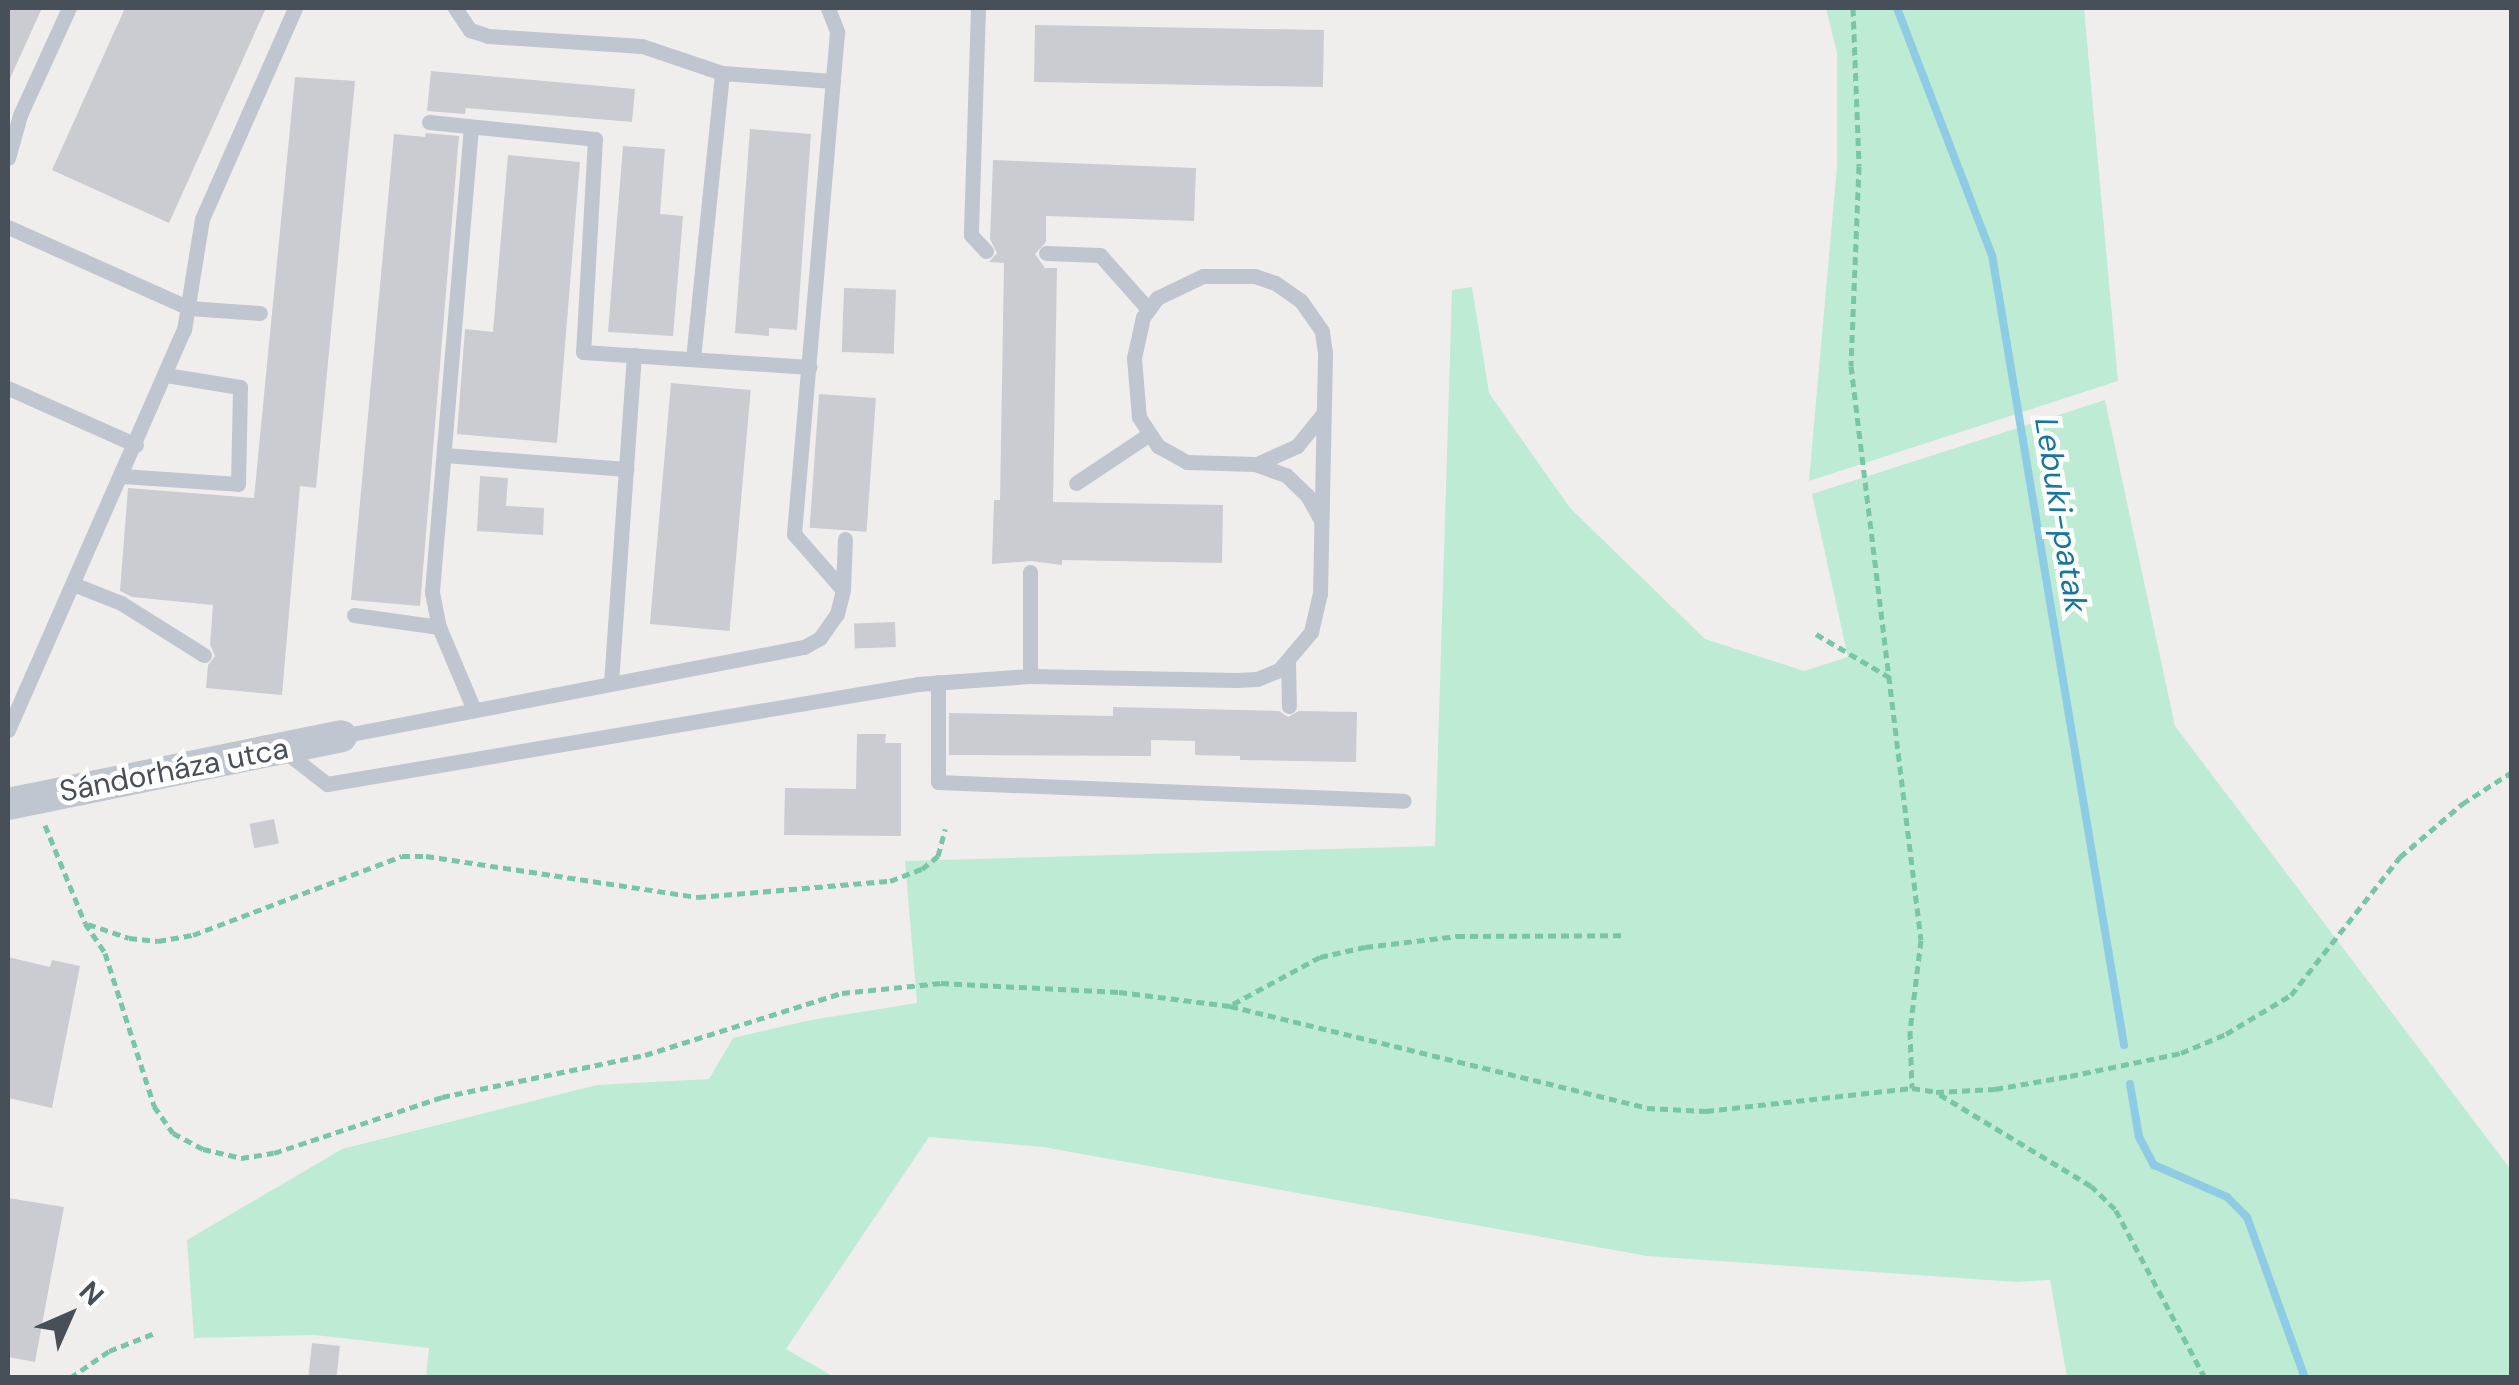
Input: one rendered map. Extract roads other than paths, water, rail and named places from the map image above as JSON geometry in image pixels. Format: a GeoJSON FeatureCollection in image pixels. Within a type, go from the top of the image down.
{"type":"FeatureCollection","features":[{"type":"Feature","properties":{"kind":"street","name":"Sándorháza utca"},"geometry":{"type":"LineString","coordinates":[[20,801],[341,736]]}},
{"type":"Feature","properties":{"kind":"lane"},"geometry":{"type":"LineString","coordinates":[[8,158],[20,115],[69,8]]}},
{"type":"Feature","properties":{"kind":"lane"},"geometry":{"type":"LineString","coordinates":[[8,730],[166,375],[189,308],[202,219],[295,8]]}},
{"type":"Feature","properties":{"kind":"lane"},"geometry":{"type":"LineString","coordinates":[[455,8],[478,34],[642,46],[722,73],[833,81]]}},
{"type":"Feature","properties":{"kind":"lane"},"geometry":{"type":"LineString","coordinates":[[828,8],[837,32],[794,534],[843,590]]}},
{"type":"Feature","properties":{"kind":"lane"},"geometry":{"type":"LineString","coordinates":[[978,8],[971,234],[986,251]]}},
{"type":"Feature","properties":{"kind":"lane"},"geometry":{"type":"LineString","coordinates":[[693,359],[722,73]]}},
{"type":"Feature","properties":{"kind":"lane"},"geometry":{"type":"LineString","coordinates":[[430,122],[595,139],[583,352],[810,367]]}},
{"type":"Feature","properties":{"kind":"lane"},"geometry":{"type":"LineString","coordinates":[[471,127],[432,592],[439,626],[474,710]]}},
{"type":"Feature","properties":{"kind":"lane"},"geometry":{"type":"LineString","coordinates":[[8,227],[189,308],[260,312]]}},
{"type":"Feature","properties":{"kind":"lane"},"geometry":{"type":"LineString","coordinates":[[1046,253],[1100,255],[1148,309]]}},
{"type":"Feature","properties":{"kind":"lane"},"geometry":{"type":"LineString","coordinates":[[282,749],[327,784],[938,682],[1030,676],[1236,680],[1267,676],[1288,663],[1305,643],[1316,618],[1324,412],[1322,331],[1300,301],[1275,283],[1255,276],[1203,276],[1172,288],[1148,309],[1134,358],[1135,402],[1148,435],[1170,455],[1187,462],[1272,461],[1297,446],[1324,412]]}},
{"type":"Feature","properties":{"kind":"lane"},"geometry":{"type":"LineString","coordinates":[[612,683],[634,356]]}},
{"type":"Feature","properties":{"kind":"lane"},"geometry":{"type":"LineString","coordinates":[[122,476],[238,484],[240,386],[166,375]]}},
{"type":"Feature","properties":{"kind":"lane"},"geometry":{"type":"LineString","coordinates":[[8,388],[136,445]]}},
{"type":"Feature","properties":{"kind":"lane"},"geometry":{"type":"LineString","coordinates":[[1076,483],[1148,435]]}},
{"type":"Feature","properties":{"kind":"lane"},"geometry":{"type":"LineString","coordinates":[[444,455],[626,469]]}},
{"type":"Feature","properties":{"kind":"lane"},"geometry":{"type":"LineString","coordinates":[[1256,464],[1298,484],[1321,520]]}},
{"type":"Feature","properties":{"kind":"lane"},"geometry":{"type":"LineString","coordinates":[[341,736],[804,647],[831,626],[843,590],[845,539]]}},
{"type":"Feature","properties":{"kind":"lane"},"geometry":{"type":"LineString","coordinates":[[1030,572],[1030,676]]}},
{"type":"Feature","properties":{"kind":"lane"},"geometry":{"type":"LineString","coordinates":[[73,584],[120,602],[204,656]]}},
{"type":"Feature","properties":{"kind":"lane"},"geometry":{"type":"LineString","coordinates":[[354,615],[439,626]]}},
{"type":"Feature","properties":{"kind":"lane"},"geometry":{"type":"LineString","coordinates":[[1288,663],[1289,706]]}},
{"type":"Feature","properties":{"kind":"lane"},"geometry":{"type":"LineString","coordinates":[[938,682],[938,782],[1404,801]]}},
{"type":"Feature","properties":{"kind":"waterway","name":"Lebuki-patak"},"geometry":{"type":"LineString","coordinates":[[1897,8],[1992,255],[2124,1045]]}},
{"type":"Feature","properties":{"kind":"waterway","name":"Lebuki-patak"},"geometry":{"type":"LineString","coordinates":[[2130,1084],[2139,1137],[2154,1165],[2227,1197],[2247,1217],[2305,1378]]}}]}
